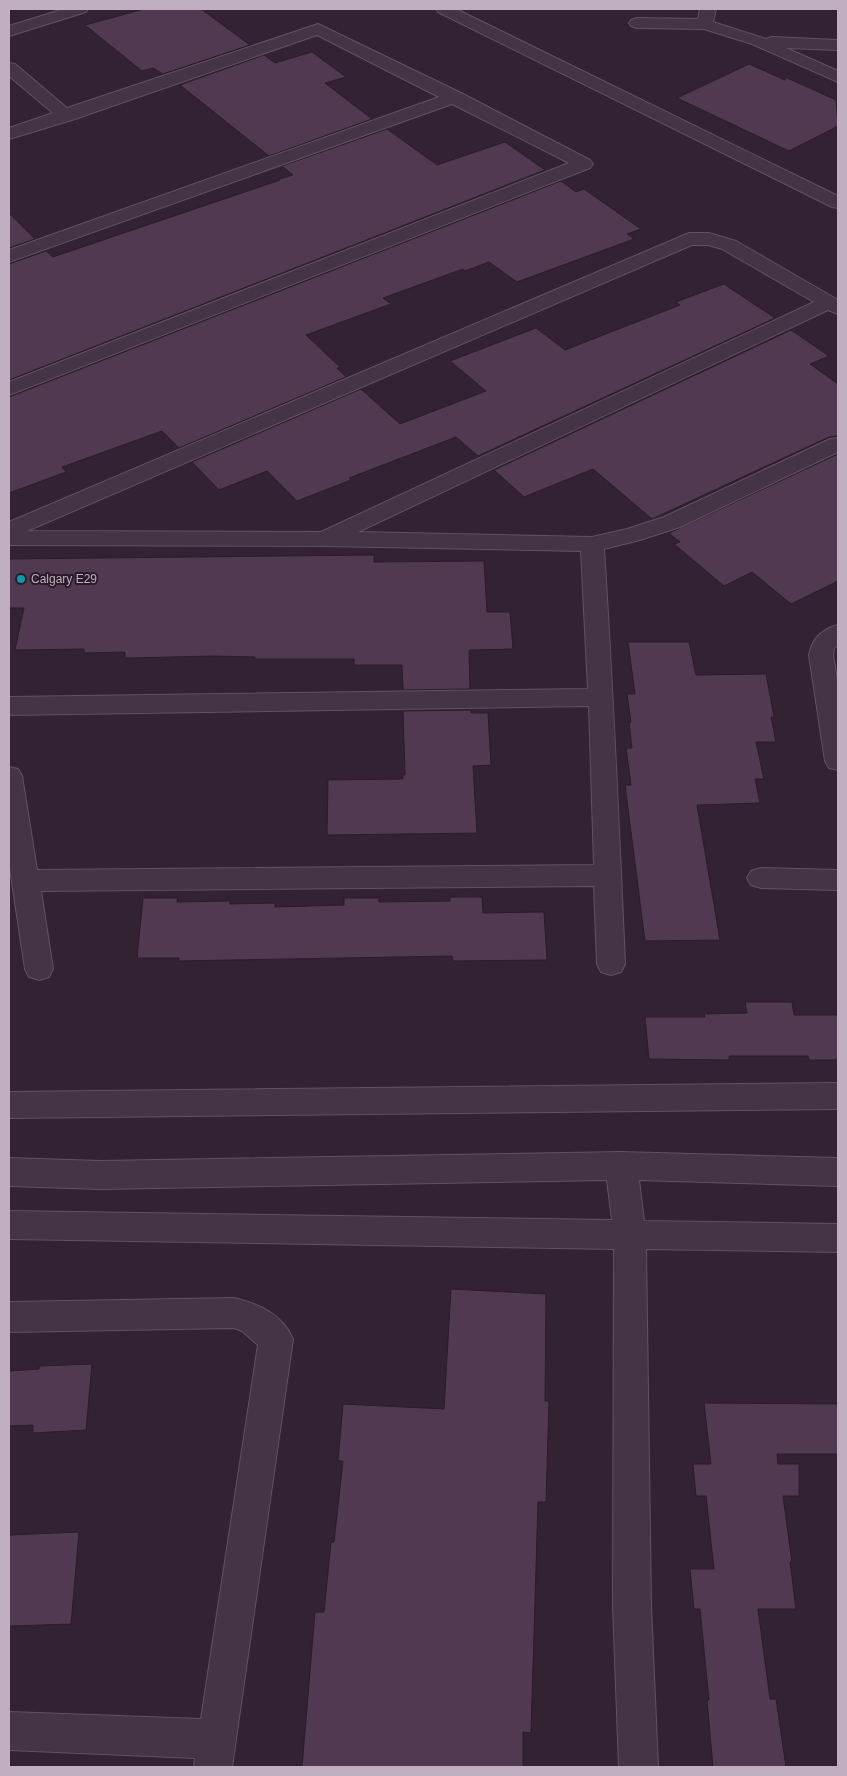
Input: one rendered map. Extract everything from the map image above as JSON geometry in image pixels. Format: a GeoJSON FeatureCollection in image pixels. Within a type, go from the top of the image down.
{"type":"FeatureCollection","features":[{"type":"Feature","properties":{"kind":"street"},"geometry":{"type":"LineString","coordinates":[[9,31],[80,9]]}},
{"type":"Feature","properties":{"kind":"street"},"geometry":{"type":"LineString","coordinates":[[444,9],[838,203]]}},
{"type":"Feature","properties":{"kind":"street"},"geometry":{"type":"LineString","coordinates":[[637,23],[706,16],[838,77]]}},
{"type":"Feature","properties":{"kind":"street"},"geometry":{"type":"LineString","coordinates":[[9,134],[318,29],[584,164],[9,389]]}},
{"type":"Feature","properties":{"kind":"street"},"geometry":{"type":"LineString","coordinates":[[758,41],[838,45]]}},
{"type":"Feature","properties":{"kind":"street"},"geometry":{"type":"LineString","coordinates":[[9,68],[66,116]]}},
{"type":"Feature","properties":{"kind":"street"},"geometry":{"type":"LineString","coordinates":[[9,256],[455,97]]}},
{"type":"Feature","properties":{"kind":"street"},"geometry":{"type":"LineString","coordinates":[[9,530],[689,239],[709,239],[729,245],[833,306]]}},
{"type":"Feature","properties":{"kind":"street"},"geometry":{"type":"LineString","coordinates":[[324,539],[833,306]]}},
{"type":"Feature","properties":{"kind":"street"},"geometry":{"type":"LineString","coordinates":[[9,538],[324,539],[592,544],[632,535],[672,522],[838,444]]}},
{"type":"Feature","properties":{"kind":"street"},"geometry":{"type":"LineString","coordinates":[[592,544],[601,696],[611,964]]}},
{"type":"Feature","properties":{"kind":"street"},"geometry":{"type":"LineString","coordinates":[[838,633],[823,644],[821,655],[833,700],[838,761]]}},
{"type":"Feature","properties":{"kind":"street"},"geometry":{"type":"LineString","coordinates":[[9,706],[601,696]]}},
{"type":"Feature","properties":{"kind":"street"},"geometry":{"type":"LineString","coordinates":[[10,786],[38,969]]}},
{"type":"Feature","properties":{"kind":"street"},"geometry":{"type":"LineString","coordinates":[[25,881],[608,876]]}},
{"type":"Feature","properties":{"kind":"street"},"geometry":{"type":"LineString","coordinates":[[761,878],[838,880]]}},
{"type":"Feature","properties":{"kind":"street"},"geometry":{"type":"LineString","coordinates":[[9,1106],[838,1096]]}},
{"type":"Feature","properties":{"kind":"street"},"geometry":{"type":"LineString","coordinates":[[621,1166],[630,1236],[632,1606],[639,1767]]}},
{"type":"Feature","properties":{"kind":"street"},"geometry":{"type":"LineString","coordinates":[[9,1172],[101,1175],[621,1166],[838,1172]]}},
{"type":"Feature","properties":{"kind":"street"},"geometry":{"type":"LineString","coordinates":[[9,1226],[838,1238]]}},
{"type":"Feature","properties":{"kind":"street"},"geometry":{"type":"LineString","coordinates":[[9,1316],[234,1313],[252,1318],[276,1339],[215,1753],[9,1730]]}},
{"type":"Feature","properties":{"kind":"building"},"geometry":{"type":"Polygon","coordinates":[[[144,9],[201,9],[250,45],[163,74],[153,68],[142,71],[85,25],[144,9]]]}},
{"type":"Feature","properties":{"kind":"building"},"geometry":{"type":"Polygon","coordinates":[[[312,52],[346,77],[325,83],[372,119],[269,156],[180,85],[264,55],[275,63],[312,52]]]}},
{"type":"Feature","properties":{"kind":"building"},"geometry":{"type":"Polygon","coordinates":[[[749,64],[785,80],[785,77],[836,100],[838,126],[789,151],[677,98],[749,64]]]}},
{"type":"Feature","properties":{"kind":"building"},"geometry":{"type":"Polygon","coordinates":[[[387,129],[437,165],[505,142],[545,170],[9,380],[9,264],[46,251],[53,257],[280,180],[293,175],[282,166],[387,129]]]}},
{"type":"Feature","properties":{"kind":"building"},"geometry":{"type":"Polygon","coordinates":[[[561,181],[576,192],[584,189],[641,229],[627,234],[634,239],[517,282],[489,262],[465,271],[463,269],[383,298],[391,304],[306,335],[340,367],[337,368],[346,377],[179,448],[162,431],[62,467],[66,472],[9,493],[9,397],[561,181]]]}},
{"type":"Feature","properties":{"kind":"building"},"geometry":{"type":"Polygon","coordinates":[[[9,213],[35,239],[9,248],[9,213]]]}},
{"type":"Feature","properties":{"kind":"building"},"geometry":{"type":"Polygon","coordinates":[[[724,284],[775,318],[478,456],[456,437],[349,478],[351,480],[297,501],[267,471],[219,490],[192,462],[361,389],[400,424],[486,391],[450,361],[536,328],[565,350],[680,305],[676,302],[724,284]]]}},
{"type":"Feature","properties":{"kind":"building"},"geometry":{"type":"Polygon","coordinates":[[[791,330],[829,356],[810,364],[838,384],[838,436],[829,437],[652,519],[593,469],[524,497],[494,470],[791,330]]]}},
{"type":"Feature","properties":{"kind":"building"},"geometry":{"type":"Polygon","coordinates":[[[838,454],[838,581],[791,604],[752,572],[724,586],[674,544],[680,542],[669,533],[838,454]]]}},
{"type":"Feature","properties":{"kind":"building"},"geometry":{"type":"Polygon","coordinates":[[[374,555],[374,562],[484,561],[487,612],[510,612],[513,649],[469,650],[470,689],[403,690],[402,665],[354,665],[354,659],[255,659],[255,657],[215,656],[125,658],[125,652],[84,653],[84,649],[15,650],[24,608],[9,608],[9,559],[374,555]]]}},
{"type":"Feature","properties":{"kind":"building"},"geometry":{"type":"Polygon","coordinates":[[[628,642],[689,642],[696,675],[766,674],[774,717],[771,717],[776,742],[756,742],[764,779],[755,779],[760,803],[697,805],[720,940],[645,941],[625,785],[631,785],[626,748],[632,748],[627,694],[635,694],[628,642]]]}},
{"type":"Feature","properties":{"kind":"building"},"geometry":{"type":"Polygon","coordinates":[[[471,710],[471,713],[488,713],[491,765],[473,766],[477,833],[327,835],[328,780],[403,779],[403,775],[405,775],[403,711],[471,710]]]}},
{"type":"Feature","properties":{"kind":"building"},"geometry":{"type":"Polygon","coordinates":[[[450,897],[482,897],[483,913],[544,912],[547,960],[453,961],[452,956],[179,961],[179,958],[137,958],[143,898],[178,898],[177,902],[230,901],[230,904],[275,903],[275,907],[344,905],[344,898],[379,898],[379,902],[450,901],[450,897]]]}},
{"type":"Feature","properties":{"kind":"building"},"geometry":{"type":"Polygon","coordinates":[[[745,1002],[792,1002],[794,1015],[838,1015],[838,1060],[809,1060],[808,1056],[729,1056],[729,1060],[649,1059],[645,1017],[705,1017],[704,1014],[747,1013],[745,1002]]]}},
{"type":"Feature","properties":{"kind":"building"},"geometry":{"type":"Polygon","coordinates":[[[451,1289],[546,1294],[545,1401],[549,1401],[546,1502],[538,1502],[531,1733],[523,1732],[523,1767],[302,1767],[315,1612],[324,1612],[331,1542],[334,1542],[343,1461],[338,1461],[343,1404],[444,1409],[451,1289]]]}},
{"type":"Feature","properties":{"kind":"building"},"geometry":{"type":"Polygon","coordinates":[[[92,1364],[86,1430],[33,1433],[33,1425],[9,1426],[9,1371],[39,1369],[40,1366],[92,1364]]]}},
{"type":"Feature","properties":{"kind":"building"},"geometry":{"type":"Polygon","coordinates":[[[704,1403],[838,1404],[838,1454],[777,1454],[778,1464],[799,1464],[799,1496],[783,1496],[796,1609],[758,1609],[770,1699],[776,1699],[786,1767],[713,1767],[707,1700],[709,1700],[700,1609],[694,1609],[690,1569],[714,1569],[706,1496],[696,1496],[693,1464],[711,1464],[704,1403]]]}},
{"type":"Feature","properties":{"kind":"building"},"geometry":{"type":"Polygon","coordinates":[[[79,1532],[71,1624],[9,1626],[9,1535],[79,1532]]]}},
{"type":"Feature","properties":{"kind":"place","name":"Calgary E29"},"geometry":{"type":"Point","coordinates":[21,579]}}]}
